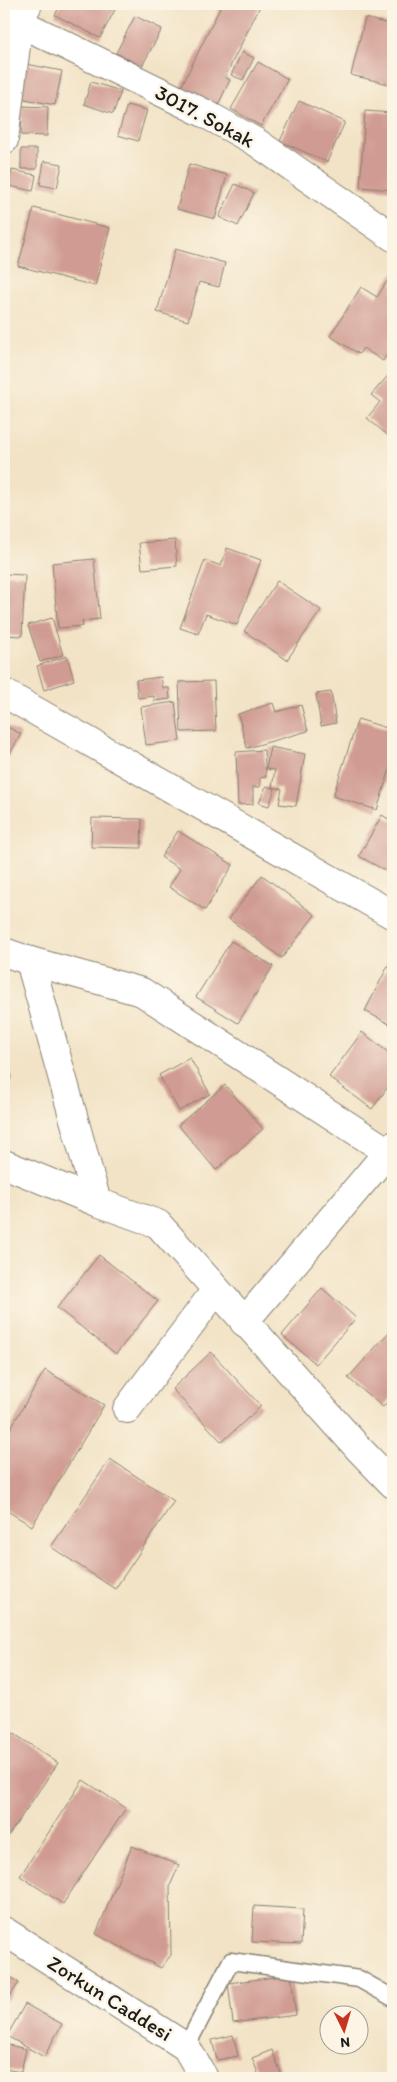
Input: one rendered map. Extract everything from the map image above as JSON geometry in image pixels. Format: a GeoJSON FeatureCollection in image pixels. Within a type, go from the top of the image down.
{"type":"FeatureCollection","features":[{"type":"Feature","properties":{"kind":"street"},"geometry":{"type":"LineString","coordinates":[[4,140],[17,13]]}},
{"type":"Feature","properties":{"kind":"street","name":"3017. Sokak"},"geometry":{"type":"LineString","coordinates":[[17,13],[256,142],[393,237]]}},
{"type":"Feature","properties":{"kind":"street"},"geometry":{"type":"LineString","coordinates":[[4,693],[393,915]]}},
{"type":"Feature","properties":{"kind":"street"},"geometry":{"type":"LineString","coordinates":[[4,952],[142,992],[392,1151],[244,1322]]}},
{"type":"Feature","properties":{"kind":"street"},"geometry":{"type":"LineString","coordinates":[[30,961],[97,1202]]}},
{"type":"Feature","properties":{"kind":"street"},"geometry":{"type":"LineString","coordinates":[[4,1164],[97,1202],[158,1224],[359,1450],[393,1484]]}},
{"type":"Feature","properties":{"kind":"street"},"geometry":{"type":"LineString","coordinates":[[127,1409],[216,1290]]}},
{"type":"Feature","properties":{"kind":"street","name":"Zorkun Caddesi"},"geometry":{"type":"LineString","coordinates":[[4,1931],[186,2047],[204,2078]]}},
{"type":"Feature","properties":{"kind":"lane"},"geometry":{"type":"LineString","coordinates":[[186,2047],[231,1961],[359,1979],[393,1998]]}},
{"type":"Feature","properties":{"kind":"building"},"geometry":{"type":"Polygon","coordinates":[[[61,4],[118,4],[100,38],[55,15],[61,4]]]}},
{"type":"Feature","properties":{"kind":"building"},"geometry":{"type":"Polygon","coordinates":[[[222,4],[261,4],[225,77],[230,80],[217,107],[180,89],[222,4]]]}},
{"type":"Feature","properties":{"kind":"building"},"geometry":{"type":"Polygon","coordinates":[[[135,16],[162,29],[142,66],[116,53],[135,16]]]}},
{"type":"Feature","properties":{"kind":"building"},"geometry":{"type":"Polygon","coordinates":[[[365,18],[393,25],[393,85],[351,75],[365,18]]]}},
{"type":"Feature","properties":{"kind":"building"},"geometry":{"type":"Polygon","coordinates":[[[242,52],[254,58],[243,80],[231,75],[242,52]]]}},
{"type":"Feature","properties":{"kind":"building"},"geometry":{"type":"Polygon","coordinates":[[[258,62],[288,79],[261,126],[231,109],[258,62]]]}},
{"type":"Feature","properties":{"kind":"building"},"geometry":{"type":"Polygon","coordinates":[[[21,63],[62,71],[55,105],[15,97],[21,63]]]}},
{"type":"Feature","properties":{"kind":"building"},"geometry":{"type":"Polygon","coordinates":[[[91,82],[121,91],[113,114],[84,104],[91,82]]]}},
{"type":"Feature","properties":{"kind":"building"},"geometry":{"type":"Polygon","coordinates":[[[299,101],[345,122],[327,162],[280,141],[299,101]]]}},
{"type":"Feature","properties":{"kind":"building"},"geometry":{"type":"Polygon","coordinates":[[[127,105],[147,110],[138,141],[118,135],[127,105]]]}},
{"type":"Feature","properties":{"kind":"building"},"geometry":{"type":"Polygon","coordinates":[[[22,106],[48,107],[47,136],[21,135],[22,106]]]}},
{"type":"Feature","properties":{"kind":"building"},"geometry":{"type":"Polygon","coordinates":[[[365,111],[393,113],[393,190],[360,187],[365,111]]]}},
{"type":"Feature","properties":{"kind":"building"},"geometry":{"type":"Polygon","coordinates":[[[21,149],[37,149],[37,169],[21,169],[21,149]]]}},
{"type":"Feature","properties":{"kind":"building"},"geometry":{"type":"Polygon","coordinates":[[[44,161],[62,164],[57,188],[40,185],[44,161]]]}},
{"type":"Feature","properties":{"kind":"building"},"geometry":{"type":"Polygon","coordinates":[[[189,164],[227,175],[215,219],[177,209],[189,164]]]}},
{"type":"Feature","properties":{"kind":"building"},"geometry":{"type":"Polygon","coordinates":[[[12,170],[36,175],[33,191],[9,186],[12,170]]]}},
{"type":"Feature","properties":{"kind":"building"},"geometry":{"type":"Polygon","coordinates":[[[235,184],[254,193],[238,226],[219,217],[235,184]]]}},
{"type":"Feature","properties":{"kind":"building"},"geometry":{"type":"Polygon","coordinates":[[[34,208],[110,228],[95,286],[18,266],[34,208]]]}},
{"type":"Feature","properties":{"kind":"building"},"geometry":{"type":"Polygon","coordinates":[[[175,249],[225,263],[219,287],[199,282],[188,321],[157,312],[175,249]]]}},
{"type":"Feature","properties":{"kind":"building"},"geometry":{"type":"Polygon","coordinates":[[[393,272],[393,344],[383,361],[363,348],[359,354],[330,336],[361,287],[377,297],[393,272]]]}},
{"type":"Feature","properties":{"kind":"building"},"geometry":{"type":"Polygon","coordinates":[[[393,370],[393,440],[367,418],[380,402],[371,395],[393,370]]]}},
{"type":"Feature","properties":{"kind":"building"},"geometry":{"type":"Polygon","coordinates":[[[175,540],[177,566],[142,569],[139,543],[175,540]]]}},
{"type":"Feature","properties":{"kind":"building"},"geometry":{"type":"Polygon","coordinates":[[[227,548],[261,560],[237,625],[206,614],[198,634],[180,628],[205,560],[221,566],[227,548]]]}},
{"type":"Feature","properties":{"kind":"building"},"geometry":{"type":"Polygon","coordinates":[[[94,559],[100,619],[82,621],[83,626],[58,628],[52,563],[94,559]]]}},
{"type":"Feature","properties":{"kind":"building"},"geometry":{"type":"Polygon","coordinates":[[[4,574],[25,575],[22,636],[4,635],[4,574]]]}},
{"type":"Feature","properties":{"kind":"building"},"geometry":{"type":"Polygon","coordinates":[[[277,581],[321,610],[287,660],[244,631],[277,581]]]}},
{"type":"Feature","properties":{"kind":"building"},"geometry":{"type":"Polygon","coordinates":[[[52,618],[63,655],[40,662],[28,625],[52,618]]]}},
{"type":"Feature","properties":{"kind":"building"},"geometry":{"type":"Polygon","coordinates":[[[67,656],[74,680],[44,690],[37,666],[67,656]]]}},
{"type":"Feature","properties":{"kind":"building"},"geometry":{"type":"Polygon","coordinates":[[[161,677],[163,688],[169,688],[170,699],[154,701],[154,696],[138,698],[136,680],[161,677]]]}},
{"type":"Feature","properties":{"kind":"building"},"geometry":{"type":"Polygon","coordinates":[[[214,681],[216,731],[181,732],[179,682],[214,681]]]}},
{"type":"Feature","properties":{"kind":"building"},"geometry":{"type":"Polygon","coordinates":[[[331,692],[336,723],[321,726],[316,694],[331,692]]]}},
{"type":"Feature","properties":{"kind":"building"},"geometry":{"type":"Polygon","coordinates":[[[175,702],[180,741],[146,745],[141,707],[175,702]]]}},
{"type":"Feature","properties":{"kind":"building"},"geometry":{"type":"Polygon","coordinates":[[[273,703],[276,712],[301,705],[308,731],[247,748],[238,714],[273,703]]]}},
{"type":"Feature","properties":{"kind":"building"},"geometry":{"type":"Polygon","coordinates":[[[358,719],[393,730],[393,759],[377,810],[333,796],[358,719]]]}},
{"type":"Feature","properties":{"kind":"building"},"geometry":{"type":"Polygon","coordinates":[[[4,725],[21,734],[4,764],[4,725]]]}},
{"type":"Feature","properties":{"kind":"building"},"geometry":{"type":"Polygon","coordinates":[[[270,747],[305,754],[296,806],[279,804],[282,789],[272,787],[275,770],[266,769],[270,747]]]}},
{"type":"Feature","properties":{"kind":"building"},"geometry":{"type":"Polygon","coordinates":[[[264,750],[266,777],[260,778],[260,787],[253,787],[253,804],[238,805],[236,752],[264,750]]]}},
{"type":"Feature","properties":{"kind":"building"},"geometry":{"type":"Polygon","coordinates":[[[266,786],[275,789],[269,806],[259,803],[266,786]]]}},
{"type":"Feature","properties":{"kind":"building"},"geometry":{"type":"Polygon","coordinates":[[[382,815],[393,822],[393,875],[359,856],[382,815]]]}},
{"type":"Feature","properties":{"kind":"building"},"geometry":{"type":"Polygon","coordinates":[[[92,818],[142,819],[141,848],[91,847],[92,818]]]}},
{"type":"Feature","properties":{"kind":"building"},"geometry":{"type":"Polygon","coordinates":[[[178,831],[233,865],[205,910],[169,887],[180,869],[161,857],[178,831]]]}},
{"type":"Feature","properties":{"kind":"building"},"geometry":{"type":"Polygon","coordinates":[[[262,875],[315,915],[282,958],[229,919],[262,875]]]}},
{"type":"Feature","properties":{"kind":"building"},"geometry":{"type":"Polygon","coordinates":[[[231,941],[273,966],[238,1023],[196,997],[231,941]]]}},
{"type":"Feature","properties":{"kind":"building"},"geometry":{"type":"Polygon","coordinates":[[[393,956],[393,1026],[365,1011],[393,956]]]}},
{"type":"Feature","properties":{"kind":"building"},"geometry":{"type":"Polygon","coordinates":[[[362,1032],[393,1056],[393,1080],[372,1109],[329,1077],[362,1032]]]}},
{"type":"Feature","properties":{"kind":"building"},"geometry":{"type":"Polygon","coordinates":[[[190,1058],[210,1094],[179,1111],[159,1075],[190,1058]]]}},
{"type":"Feature","properties":{"kind":"building"},"geometry":{"type":"Polygon","coordinates":[[[4,1072],[12,1075],[4,1095],[4,1072]]]}},
{"type":"Feature","properties":{"kind":"building"},"geometry":{"type":"Polygon","coordinates":[[[225,1085],[263,1129],[216,1170],[178,1125],[225,1085]]]}},
{"type":"Feature","properties":{"kind":"building"},"geometry":{"type":"Polygon","coordinates":[[[99,1255],[158,1301],[116,1354],[57,1308],[99,1255]]]}},
{"type":"Feature","properties":{"kind":"building"},"geometry":{"type":"Polygon","coordinates":[[[322,1288],[356,1318],[316,1364],[282,1335],[322,1288]]]}},
{"type":"Feature","properties":{"kind":"building"},"geometry":{"type":"Polygon","coordinates":[[[389,1332],[393,1336],[393,1395],[383,1407],[348,1378],[389,1332]]]}},
{"type":"Feature","properties":{"kind":"building"},"geometry":{"type":"Polygon","coordinates":[[[211,1352],[261,1406],[222,1442],[172,1389],[211,1352]]]}},
{"type":"Feature","properties":{"kind":"building"},"geometry":{"type":"Polygon","coordinates":[[[45,1370],[104,1405],[32,1526],[4,1509],[4,1439],[45,1370]]]}},
{"type":"Feature","properties":{"kind":"building"},"geometry":{"type":"Polygon","coordinates":[[[110,1459],[174,1501],[115,1589],[51,1547],[110,1459]]]}},
{"type":"Feature","properties":{"kind":"building"},"geometry":{"type":"Polygon","coordinates":[[[4,1727],[58,1763],[4,1842],[4,1727]]]}},
{"type":"Feature","properties":{"kind":"building"},"geometry":{"type":"Polygon","coordinates":[[[83,1780],[126,1808],[63,1904],[20,1876],[83,1780]]]}},
{"type":"Feature","properties":{"kind":"building"},"geometry":{"type":"Polygon","coordinates":[[[132,1846],[179,1865],[170,1886],[171,1955],[161,1968],[96,1934],[132,1846]]]}},
{"type":"Feature","properties":{"kind":"building"},"geometry":{"type":"Polygon","coordinates":[[[254,1906],[303,1909],[301,1944],[252,1942],[254,1906]]]}},
{"type":"Feature","properties":{"kind":"building"},"geometry":{"type":"Polygon","coordinates":[[[4,1972],[19,1983],[4,2004],[4,1972]]]}},
{"type":"Feature","properties":{"kind":"building"},"geometry":{"type":"Polygon","coordinates":[[[291,1975],[296,2015],[233,2023],[228,1983],[291,1975]]]}},
{"type":"Feature","properties":{"kind":"building"},"geometry":{"type":"Polygon","coordinates":[[[25,2004],[62,2024],[44,2057],[7,2036],[25,2004]]]}},
{"type":"Feature","properties":{"kind":"building"},"geometry":{"type":"Polygon","coordinates":[[[233,2035],[238,2056],[217,2060],[212,2040],[233,2035]]]}},
{"type":"Feature","properties":{"kind":"building"},"geometry":{"type":"Polygon","coordinates":[[[4,2044],[26,2049],[21,2072],[4,2069],[4,2044]]]}},
{"type":"Feature","properties":{"kind":"building"},"geometry":{"type":"Polygon","coordinates":[[[272,2050],[283,2078],[260,2078],[252,2058],[272,2050]]]}}]}
